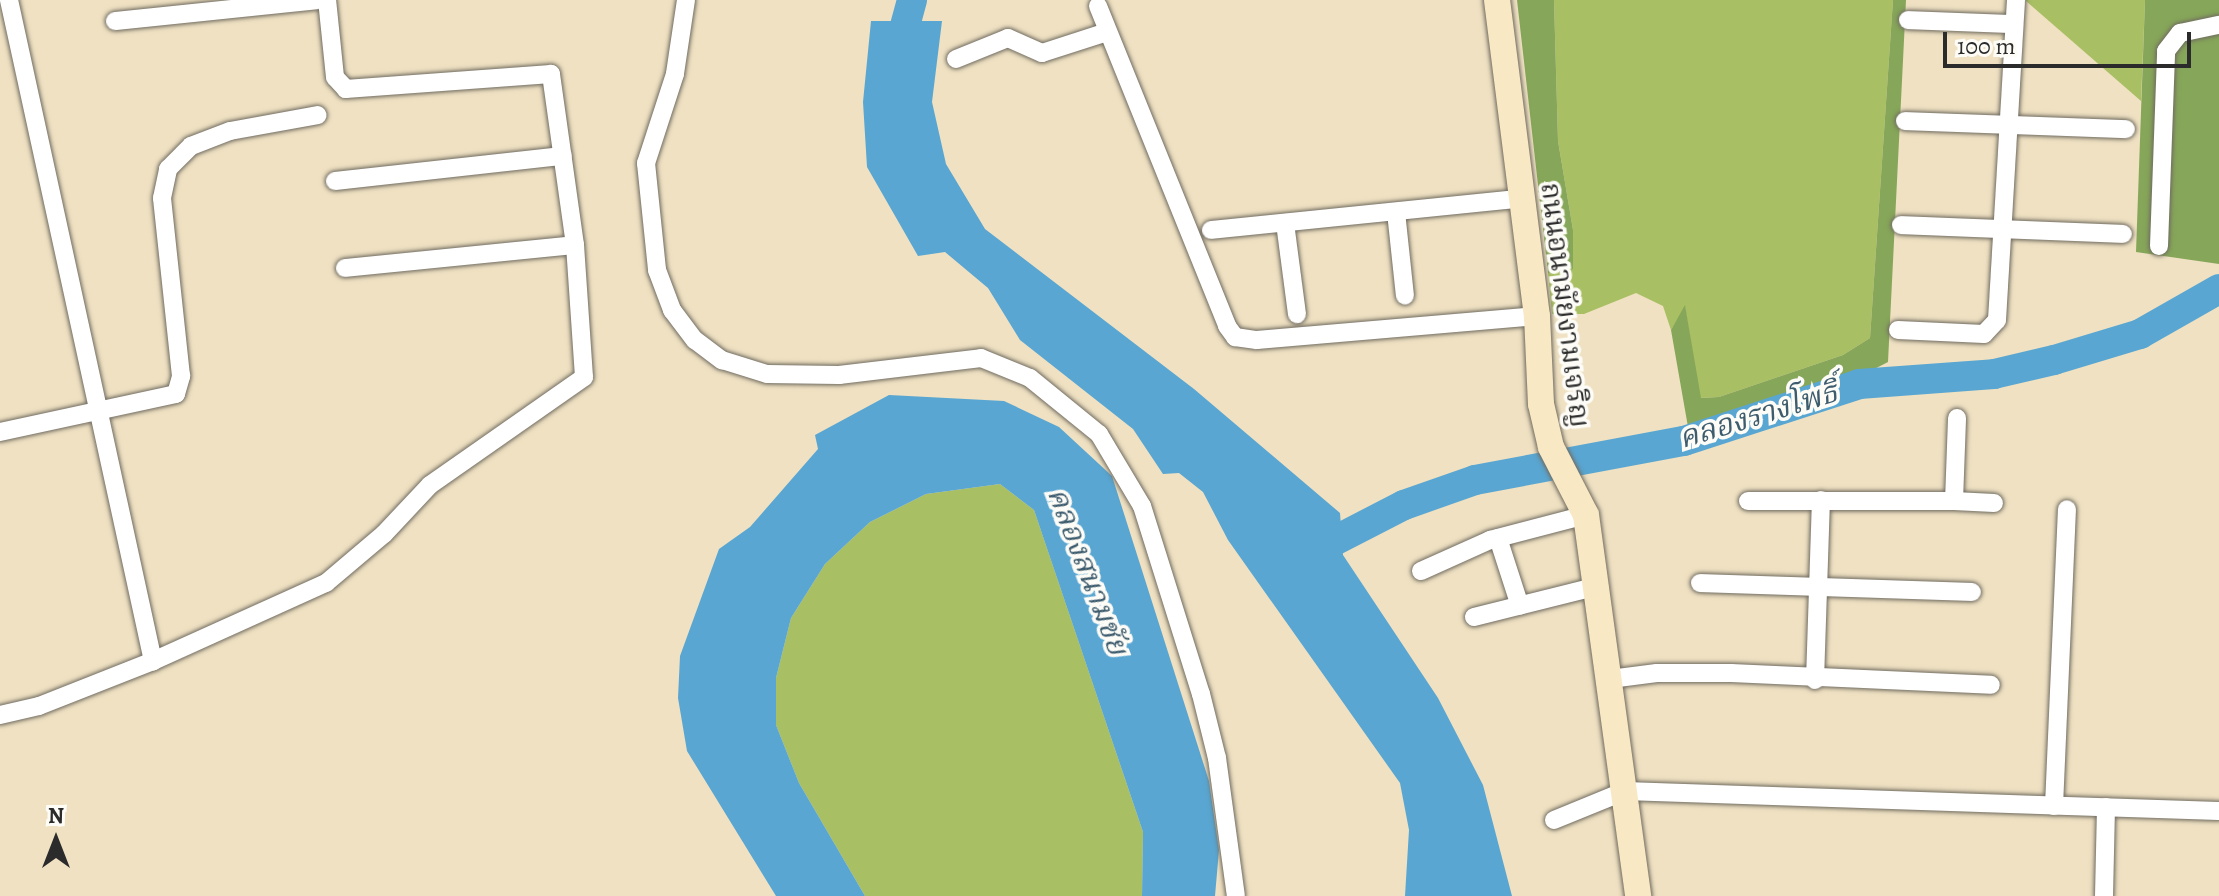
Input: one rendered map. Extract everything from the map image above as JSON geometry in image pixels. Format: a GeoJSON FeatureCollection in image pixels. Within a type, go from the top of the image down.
{"type":"FeatureCollection","features":[{"type":"Feature","properties":{"kind":"street"},"geometry":{"type":"LineString","coordinates":[[9,0],[153,661]]}},
{"type":"Feature","properties":{"kind":"street"},"geometry":{"type":"LineString","coordinates":[[115,21],[317,0]]}},
{"type":"Feature","properties":{"kind":"street"},"geometry":{"type":"LineString","coordinates":[[0,715],[39,706],[153,661],[326,583],[384,534],[430,485],[581,381],[585,373],[575,245],[549,72],[346,89],[338,85],[327,0]]}},
{"type":"Feature","properties":{"kind":"street"},"geometry":{"type":"LineString","coordinates":[[686,0],[675,74],[646,163],[657,270],[672,310],[695,340],[722,360],[767,374],[839,375],[981,358],[1030,378],[1099,434],[1142,506],[1201,694],[1217,758],[1236,896]]}},
{"type":"Feature","properties":{"kind":"street","name":"ถนนอนามัยงามเจริญ"},"geometry":{"type":"LineString","coordinates":[[1497,0],[1518,199],[1537,316],[1540,395],[1551,447],[1586,515],[1638,896]]}},
{"type":"Feature","properties":{"kind":"street"},"geometry":{"type":"LineString","coordinates":[[1898,330],[1984,334],[1993,330],[1999,305],[2016,0]]}},
{"type":"Feature","properties":{"kind":"street"},"geometry":{"type":"LineString","coordinates":[[1098,6],[1227,326],[1235,337],[1257,340],[1537,316]]}},
{"type":"Feature","properties":{"kind":"street"},"geometry":{"type":"LineString","coordinates":[[1908,20],[2014,24]]}},
{"type":"Feature","properties":{"kind":"street"},"geometry":{"type":"LineString","coordinates":[[2159,246],[2166,51],[2180,33],[2219,25]]}},
{"type":"Feature","properties":{"kind":"street"},"geometry":{"type":"LineString","coordinates":[[956,59],[1008,38],[1042,53],[1107,32]]}},
{"type":"Feature","properties":{"kind":"street"},"geometry":{"type":"LineString","coordinates":[[0,432],[100,414],[174,396],[180,389],[162,198],[173,161],[191,146],[230,131],[318,115]]}},
{"type":"Feature","properties":{"kind":"street"},"geometry":{"type":"LineString","coordinates":[[1905,121],[2126,129]]}},
{"type":"Feature","properties":{"kind":"street"},"geometry":{"type":"LineString","coordinates":[[335,181],[563,156]]}},
{"type":"Feature","properties":{"kind":"street"},"geometry":{"type":"LineString","coordinates":[[1211,230],[1518,199]]}},
{"type":"Feature","properties":{"kind":"street"},"geometry":{"type":"LineString","coordinates":[[1396,212],[1405,296]]}},
{"type":"Feature","properties":{"kind":"street"},"geometry":{"type":"LineString","coordinates":[[1285,223],[1297,314]]}},
{"type":"Feature","properties":{"kind":"street"},"geometry":{"type":"LineString","coordinates":[[1901,225],[2123,234]]}},
{"type":"Feature","properties":{"kind":"street"},"geometry":{"type":"LineString","coordinates":[[345,268],[575,245]]}},
{"type":"Feature","properties":{"kind":"street"},"geometry":{"type":"LineString","coordinates":[[1954,501],[1957,418]]}},
{"type":"Feature","properties":{"kind":"street"},"geometry":{"type":"LineString","coordinates":[[1815,680],[1821,500]]}},
{"type":"Feature","properties":{"kind":"street"},"geometry":{"type":"LineString","coordinates":[[1748,501],[1994,503]]}},
{"type":"Feature","properties":{"kind":"street"},"geometry":{"type":"LineString","coordinates":[[2054,806],[2067,509]]}},
{"type":"Feature","properties":{"kind":"street"},"geometry":{"type":"LineString","coordinates":[[1421,571],[1498,538],[1586,515]]}},
{"type":"Feature","properties":{"kind":"street"},"geometry":{"type":"LineString","coordinates":[[1498,538],[1520,606]]}},
{"type":"Feature","properties":{"kind":"street"},"geometry":{"type":"LineString","coordinates":[[1700,583],[1972,592]]}},
{"type":"Feature","properties":{"kind":"street"},"geometry":{"type":"LineString","coordinates":[[1474,617],[1598,586]]}},
{"type":"Feature","properties":{"kind":"street"},"geometry":{"type":"LineString","coordinates":[[1610,679],[1657,673],[1991,685]]}},
{"type":"Feature","properties":{"kind":"street"},"geometry":{"type":"LineString","coordinates":[[1554,820],[1625,791],[2219,811]]}},
{"type":"Feature","properties":{"kind":"street"},"geometry":{"type":"LineString","coordinates":[[2104,896],[2106,807]]}},
{"type":"Feature","properties":{"kind":"green space"},"geometry":{"type":"Polygon","coordinates":[[[1517,0],[1554,0],[1558,141],[1573,230],[1573,269],[1548,273],[1517,0]]]}},
{"type":"Feature","properties":{"kind":"green space"},"geometry":{"type":"Polygon","coordinates":[[[1554,0],[1893,0],[1870,338],[1843,355],[1719,397],[1700,398],[1685,307],[1671,330],[1663,306],[1636,293],[1584,314],[1552,314],[1548,273],[1573,268],[1573,230],[1558,141],[1554,0]]]}},
{"type":"Feature","properties":{"kind":"green space"},"geometry":{"type":"Polygon","coordinates":[[[1893,0],[1906,0],[1888,362],[1847,383],[1708,426],[1688,427],[1671,330],[1685,305],[1701,398],[1719,397],[1843,355],[1870,338],[1893,0]]]}},
{"type":"Feature","properties":{"kind":"green space"},"geometry":{"type":"Polygon","coordinates":[[[2026,0],[2145,0],[2141,101],[2026,1],[2026,0]]]}},
{"type":"Feature","properties":{"kind":"green space"},"geometry":{"type":"Polygon","coordinates":[[[2145,0],[2219,0],[2219,264],[2136,252],[2145,0]]]}},
{"type":"Feature","properties":{"kind":"green space"},"geometry":{"type":"Polygon","coordinates":[[[1000,484],[1034,510],[1143,832],[1142,896],[865,896],[799,783],[776,725],[776,678],[791,618],[825,564],[870,522],[926,494],[1000,484]]]}},
{"type":"Feature","properties":{"kind":"water"},"geometry":{"type":"Polygon","coordinates":[[[871,21],[942,21],[932,102],[946,164],[985,229],[1194,389],[1340,513],[1343,555],[1438,698],[1483,785],[1512,896],[1405,896],[1409,830],[1400,783],[1228,540],[1203,492],[1179,473],[1163,474],[1133,429],[1020,340],[988,288],[945,252],[918,256],[867,167],[863,102],[871,21]]]}},
{"type":"Feature","properties":{"kind":"water"},"geometry":{"type":"Polygon","coordinates":[[[889,395],[1004,401],[1059,427],[1112,476],[1209,781],[1219,850],[1215,896],[1142,896],[1143,832],[1034,510],[1000,484],[926,494],[870,522],[825,564],[791,618],[776,678],[776,725],[799,783],[865,896],[776,896],[687,751],[678,698],[680,656],[719,549],[750,527],[818,449],[815,435],[889,395]]]}},
{"type":"Feature","properties":{"kind":"waterway","name":"คลองสนามชัย"},"geometry":{"type":"LineString","coordinates":[[896,59],[912,0]]}},
{"type":"Feature","properties":{"kind":"waterway","name":"คลองรางโพธิ์"},"geometry":{"type":"LineString","coordinates":[[1305,556],[1404,505],[1475,480],[1684,441],[1859,384],[1994,374],[2054,360],[2140,334],[2219,289]]}}]}
